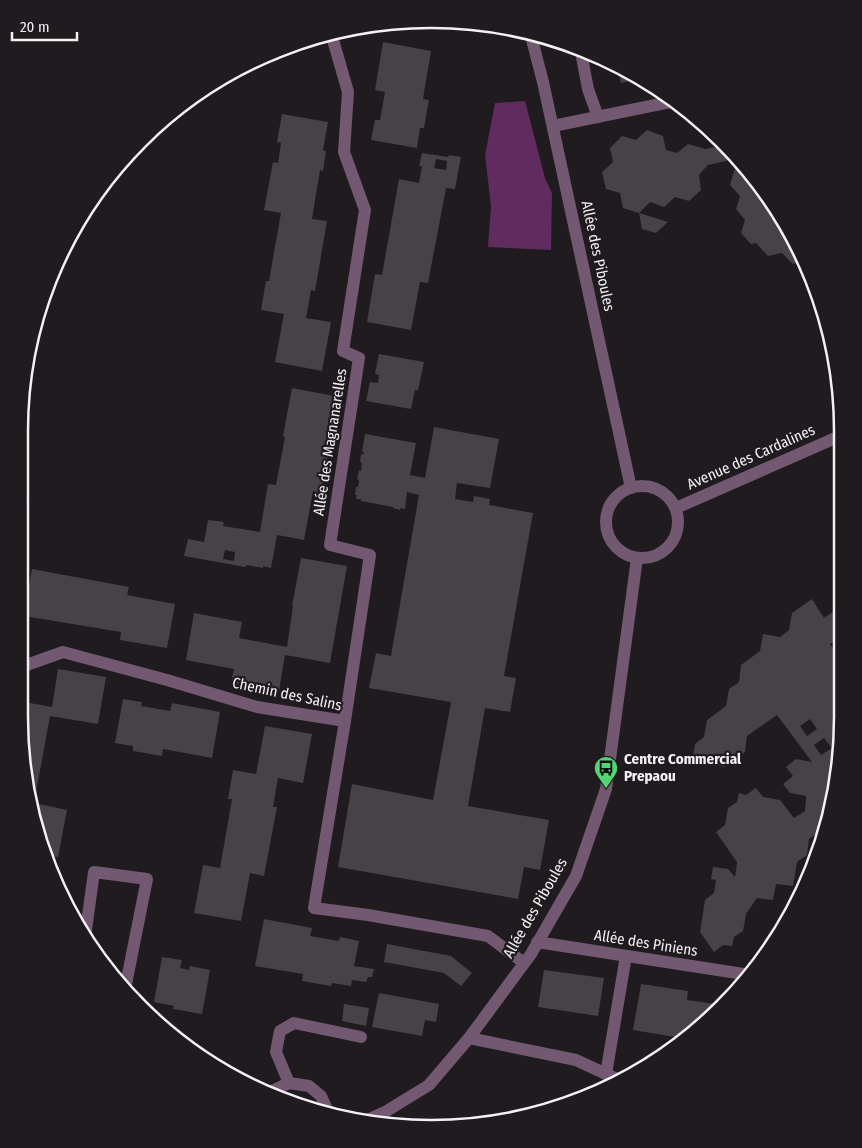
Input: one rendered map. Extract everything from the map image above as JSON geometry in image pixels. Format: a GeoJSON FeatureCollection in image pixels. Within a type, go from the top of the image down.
{"type":"FeatureCollection","features":[{"type":"Feature","properties":{"kind":"street","name":"Allée des Magnanarelles"},"geometry":{"type":"LineString","coordinates":[[333,40],[348,92],[344,152],[365,210],[343,351],[359,358],[330,545],[370,555],[345,721]]}},
{"type":"Feature","properties":{"kind":"street","name":"Allée des Piboules"},"geometry":{"type":"LineString","coordinates":[[532,40],[553,126],[631,488]]}},
{"type":"Feature","properties":{"kind":"street"},"geometry":{"type":"LineString","coordinates":[[582,57],[588,89],[598,117]]}},
{"type":"Feature","properties":{"kind":"street"},"geometry":{"type":"LineString","coordinates":[[553,126],[665,103]]}},
{"type":"Feature","properties":{"kind":"street","name":"Avenue des Cardalines"},"geometry":{"type":"LineString","coordinates":[[676,508],[834,439]]}},
{"type":"Feature","properties":{"kind":"street"},"geometry":{"type":"LineString","coordinates":[[652,487],[670,499],[676,508],[678,530],[674,540],[658,554],[648,558],[637,558],[626,554],[616,547],[609,537],[606,525],[607,513],[612,502],[620,493],[631,488],[652,487]]}},
{"type":"Feature","properties":{"kind":"street","name":"Allée des Piboules"},"geometry":{"type":"LineString","coordinates":[[375,1117],[429,1085],[469,1038],[524,963],[576,876],[606,789],[637,558]]}},
{"type":"Feature","properties":{"kind":"street","name":"Chemin des Salins"},"geometry":{"type":"LineString","coordinates":[[28,664],[63,652],[258,706],[345,721],[314,908],[368,915],[488,936],[524,963]]}},
{"type":"Feature","properties":{"kind":"street"},"geometry":{"type":"LineString","coordinates":[[87,926],[94,872],[147,879],[127,981]]}},
{"type":"Feature","properties":{"kind":"street","name":"Allée des Piniens"},"geometry":{"type":"LineString","coordinates":[[537,942],[742,974]]}},
{"type":"Feature","properties":{"kind":"street"},"geometry":{"type":"LineString","coordinates":[[606,1074],[626,956]]}},
{"type":"Feature","properties":{"kind":"street"},"geometry":{"type":"LineString","coordinates":[[289,1084],[276,1052],[280,1031],[294,1024],[361,1037]]}},
{"type":"Feature","properties":{"kind":"street"},"geometry":{"type":"LineString","coordinates":[[469,1038],[576,1060],[613,1077]]}},
{"type":"Feature","properties":{"kind":"street"},"geometry":{"type":"LineString","coordinates":[[276,1090],[289,1084],[309,1086],[321,1096],[326,1107]]}},
{"type":"Feature","properties":{"kind":"shaded area"},"geometry":{"type":"Polygon","coordinates":[[[525,101],[545,178],[552,193],[551,250],[488,247],[491,206],[485,155],[495,103],[525,101]]]}},
{"type":"Feature","properties":{"kind":"building"},"geometry":{"type":"Polygon","coordinates":[[[383,42],[431,51],[423,99],[429,100],[424,128],[420,128],[417,148],[371,140],[375,120],[380,120],[385,92],[375,90],[383,42]]]}},
{"type":"Feature","properties":{"kind":"building"},"geometry":{"type":"Polygon","coordinates":[[[619,74],[631,81],[621,83],[619,74]]]}},
{"type":"Feature","properties":{"kind":"building"},"geometry":{"type":"Polygon","coordinates":[[[282,114],[328,122],[323,150],[326,151],[323,171],[320,170],[312,219],[327,221],[315,291],[311,290],[306,318],[331,322],[322,371],[275,362],[284,314],[261,310],[266,281],[269,281],[281,213],[264,210],[273,162],[278,163],[281,143],[277,142],[282,114]]]}},
{"type":"Feature","properties":{"kind":"building"},"geometry":{"type":"Polygon","coordinates":[[[647,130],[663,136],[666,150],[677,153],[688,144],[705,149],[717,147],[729,160],[708,165],[699,175],[701,190],[689,201],[675,197],[664,207],[650,202],[639,213],[623,208],[620,193],[606,189],[602,172],[613,162],[610,148],[622,136],[636,140],[647,130]]]}},
{"type":"Feature","properties":{"kind":"building"},"geometry":{"type":"Polygon","coordinates":[[[422,153],[461,157],[455,189],[446,188],[428,283],[420,282],[411,330],[367,322],[375,274],[382,275],[399,179],[419,183],[422,166],[419,166],[422,153]],[[436,159],[434,168],[446,170],[447,161],[436,159]]]}},
{"type":"Feature","properties":{"kind":"building"},"geometry":{"type":"Polygon","coordinates":[[[735,167],[766,207],[798,263],[793,264],[782,253],[768,256],[756,243],[751,244],[741,233],[745,220],[736,209],[740,196],[730,185],[735,167]]]}},
{"type":"Feature","properties":{"kind":"building"},"geometry":{"type":"Polygon","coordinates":[[[639,213],[668,222],[656,233],[642,229],[639,213]]]}},
{"type":"Feature","properties":{"kind":"building"},"geometry":{"type":"Polygon","coordinates":[[[379,354],[424,362],[418,390],[415,390],[411,409],[366,401],[370,382],[378,383],[379,375],[375,374],[379,354]]]}},
{"type":"Feature","properties":{"kind":"building"},"geometry":{"type":"Polygon","coordinates":[[[292,388],[339,397],[321,493],[313,491],[304,540],[277,535],[271,568],[247,565],[245,567],[184,556],[188,539],[204,542],[208,520],[224,522],[223,526],[260,532],[268,484],[276,485],[285,437],[283,436],[292,388]],[[225,550],[223,559],[234,561],[235,552],[225,550]]]}},
{"type":"Feature","properties":{"kind":"building"},"geometry":{"type":"Polygon","coordinates":[[[434,427],[499,439],[490,488],[457,483],[455,499],[473,502],[474,496],[490,499],[489,505],[533,513],[504,676],[516,678],[510,712],[485,708],[468,806],[549,820],[540,870],[524,867],[518,899],[338,867],[352,784],[433,800],[451,702],[369,688],[376,653],[391,656],[419,495],[407,492],[405,509],[400,508],[400,510],[361,501],[361,499],[356,499],[357,495],[355,495],[356,487],[358,487],[359,470],[361,471],[362,463],[360,462],[361,454],[363,455],[364,452],[362,452],[365,434],[416,443],[410,475],[425,478],[434,427]]]}},
{"type":"Feature","properties":{"kind":"building"},"geometry":{"type":"Polygon","coordinates":[[[301,558],[347,566],[330,663],[285,655],[279,691],[231,683],[234,669],[186,660],[194,613],[242,622],[239,638],[287,647],[301,558]]]}},
{"type":"Feature","properties":{"kind":"building"},"geometry":{"type":"Polygon","coordinates":[[[32,569],[129,587],[127,595],[175,604],[167,648],[120,640],[121,632],[28,617],[28,592],[32,569]]]}},
{"type":"Feature","properties":{"kind":"building"},"geometry":{"type":"Polygon","coordinates":[[[812,599],[824,618],[834,611],[834,642],[830,644],[834,650],[834,743],[827,796],[817,833],[809,839],[807,855],[797,862],[793,886],[776,884],[773,900],[757,898],[746,914],[743,931],[734,937],[732,946],[723,945],[714,952],[700,932],[705,900],[714,893],[716,880],[711,879],[713,867],[728,869],[735,877],[737,862],[716,832],[725,825],[728,808],[737,802],[739,793],[746,795],[756,788],[763,797],[780,800],[794,818],[805,811],[806,796],[790,793],[783,784],[793,776],[786,767],[796,759],[812,762],[777,715],[747,736],[745,752],[725,767],[692,761],[695,744],[704,737],[707,720],[726,706],[729,689],[739,682],[741,665],[760,651],[763,634],[780,637],[789,630],[792,613],[812,599]],[[810,719],[800,726],[807,736],[817,729],[810,719]],[[824,738],[814,745],[821,755],[832,748],[824,738]]]}},
{"type":"Feature","properties":{"kind":"building"},"geometry":{"type":"Polygon","coordinates":[[[58,669],[106,677],[98,724],[50,716],[35,797],[28,743],[28,703],[52,707],[58,669]]]}},
{"type":"Feature","properties":{"kind":"building"},"geometry":{"type":"Polygon","coordinates":[[[123,699],[142,702],[141,706],[170,711],[172,703],[220,712],[212,758],[163,749],[162,756],[133,751],[133,746],[115,743],[123,699]]]}},
{"type":"Feature","properties":{"kind":"building"},"geometry":{"type":"Polygon","coordinates":[[[265,726],[312,734],[303,783],[278,778],[273,807],[277,807],[264,876],[250,873],[241,921],[194,913],[203,865],[220,868],[232,799],[228,799],[233,770],[256,774],[265,726]]]}},
{"type":"Feature","properties":{"kind":"building"},"geometry":{"type":"Polygon","coordinates":[[[37,804],[67,810],[58,857],[52,856],[37,804]]]}},
{"type":"Feature","properties":{"kind":"building"},"geometry":{"type":"Polygon","coordinates":[[[264,919],[312,928],[310,936],[339,941],[340,937],[359,941],[354,966],[374,969],[372,977],[368,977],[366,982],[352,980],[351,986],[332,983],[331,986],[302,981],[303,974],[255,966],[264,919]]]}},
{"type":"Feature","properties":{"kind":"building"},"geometry":{"type":"Polygon","coordinates":[[[387,944],[451,956],[472,973],[461,986],[444,973],[384,962],[387,944]]]}},
{"type":"Feature","properties":{"kind":"building"},"geometry":{"type":"Polygon","coordinates":[[[162,957],[182,960],[180,968],[189,970],[190,966],[210,970],[202,1014],[173,1009],[174,1006],[154,1002],[162,957]]]}},
{"type":"Feature","properties":{"kind":"building"},"geometry":{"type":"Polygon","coordinates":[[[544,970],[604,978],[598,1016],[538,1007],[544,970]]]}},
{"type":"Feature","properties":{"kind":"building"},"geometry":{"type":"Polygon","coordinates":[[[641,984],[688,991],[687,1000],[714,1004],[677,1037],[633,1030],[641,984]]]}},
{"type":"Feature","properties":{"kind":"building"},"geometry":{"type":"Polygon","coordinates":[[[379,993],[439,1004],[436,1022],[425,1020],[422,1036],[372,1027],[379,993]]]}},
{"type":"Feature","properties":{"kind":"building"},"geometry":{"type":"Polygon","coordinates":[[[344,1004],[369,1008],[366,1026],[342,1021],[344,1004]]]}},
{"type":"Feature","properties":{"kind":"place","name":"Centre Commercial Prepaou"},"geometry":{"type":"Point","coordinates":[606,789]}}]}
